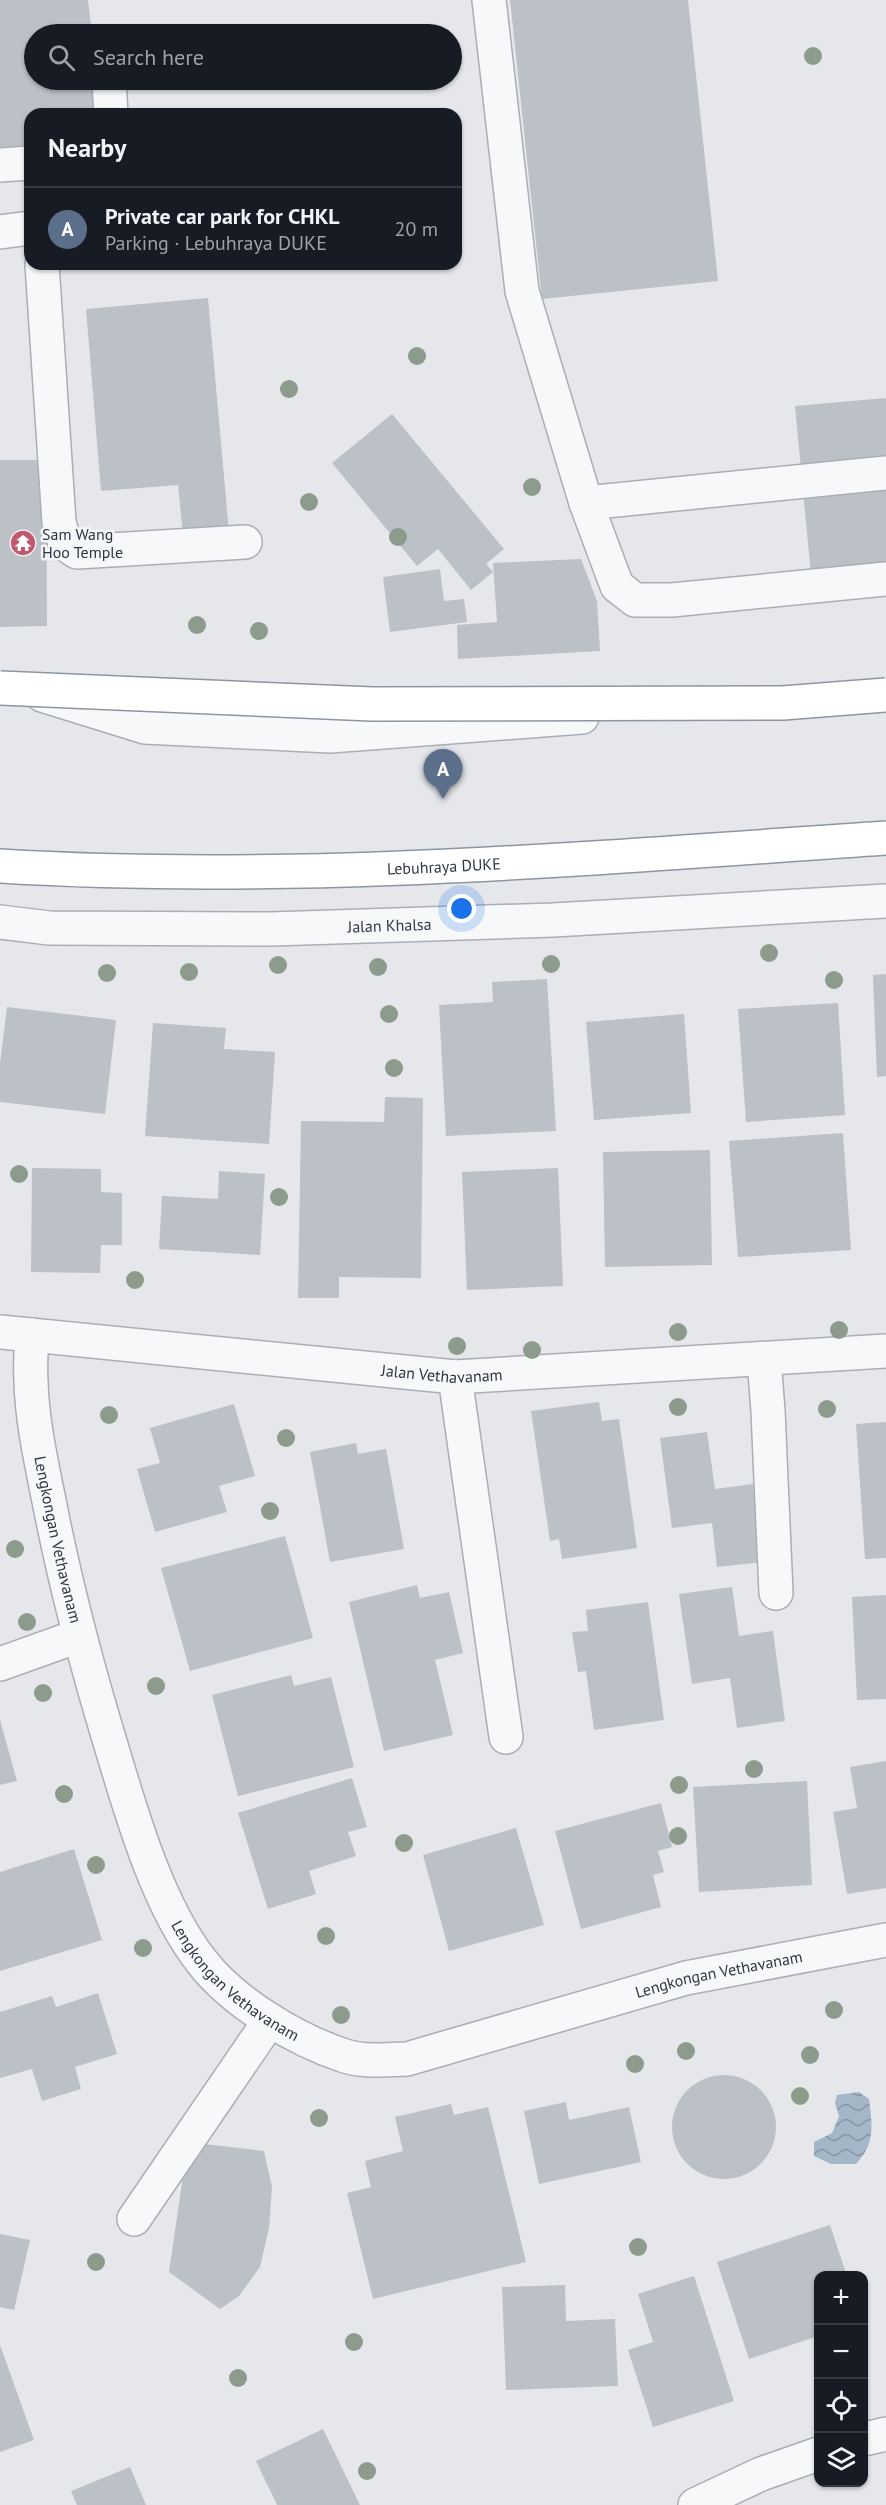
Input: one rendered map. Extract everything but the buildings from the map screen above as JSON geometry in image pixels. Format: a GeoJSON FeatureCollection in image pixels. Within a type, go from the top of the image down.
{"type":"FeatureCollection","features":[{"type":"Feature","properties":{"kind":"highway"},"geometry":{"type":"LineString","coordinates":[[0,688],[372,704],[783,703],[886,695]]}},
{"type":"Feature","properties":{"kind":"highway","name":"Lebuhraya DUKE"},"geometry":{"type":"LineString","coordinates":[[0,866],[200,872],[391,870],[886,838]]}},
{"type":"Feature","properties":{"kind":"street"},"geometry":{"type":"LineString","coordinates":[[489,0],[522,291],[586,503],[616,586],[635,600],[672,600],[886,579]]}},
{"type":"Feature","properties":{"kind":"street"},"geometry":{"type":"LineString","coordinates":[[110,90],[111,108]]}},
{"type":"Feature","properties":{"kind":"street"},"geometry":{"type":"LineString","coordinates":[[0,165],[24,163]]}},
{"type":"Feature","properties":{"kind":"street"},"geometry":{"type":"LineString","coordinates":[[0,232],[24,229]]}},
{"type":"Feature","properties":{"kind":"street"},"geometry":{"type":"LineString","coordinates":[[42,270],[59,522],[65,544],[77,552],[245,542]]}},
{"type":"Feature","properties":{"kind":"street"},"geometry":{"type":"LineString","coordinates":[[586,503],[886,473]]}},
{"type":"Feature","properties":{"kind":"street"},"geometry":{"type":"LineString","coordinates":[[0,683],[145,727],[330,736],[691,708],[886,683]]}},
{"type":"Feature","properties":{"kind":"street","name":"Jalan Khalsa"},"geometry":{"type":"LineString","coordinates":[[0,922],[49,928],[271,929],[553,920],[886,901]]}},
{"type":"Feature","properties":{"kind":"street","name":"Jalan Vethavanam"},"geometry":{"type":"LineString","coordinates":[[0,1332],[455,1377],[886,1351]]}},
{"type":"Feature","properties":{"kind":"street","name":"Lengkongan Vethavanam"},"geometry":{"type":"LineString","coordinates":[[32,1335],[31,1382],[36,1434],[78,1636],[123,1786],[167,1905],[202,1963],[231,1990],[270,2020],[312,2042],[346,2056],[378,2061],[407,2060],[686,1978],[886,1940]]}},
{"type":"Feature","properties":{"kind":"street"},"geometry":{"type":"LineString","coordinates":[[764,1359],[776,1593]]}},
{"type":"Feature","properties":{"kind":"street"},"geometry":{"type":"LineString","coordinates":[[455,1377],[506,1737]]}},
{"type":"Feature","properties":{"kind":"street"},"geometry":{"type":"LineString","coordinates":[[0,1664],[78,1636]]}},
{"type":"Feature","properties":{"kind":"street"},"geometry":{"type":"LineString","coordinates":[[134,2219],[270,2020]]}},
{"type":"Feature","properties":{"kind":"street"},"geometry":{"type":"LineString","coordinates":[[868,2438],[886,2434]]}},
{"type":"Feature","properties":{"kind":"street"},"geometry":{"type":"LineString","coordinates":[[695,2505],[761,2474],[814,2456]]}},
{"type":"Feature","properties":{"kind":"water"},"geometry":{"type":"Polygon","coordinates":[[[859,2092],[869,2099],[871,2134],[867,2149],[856,2164],[831,2164],[814,2156],[814,2142],[832,2133],[839,2116],[835,2103],[837,2095],[859,2092]]]}},
{"type":"Feature","properties":{"kind":"place","name":"Sam Wang Hoo Temple"},"geometry":{"type":"Point","coordinates":[23,543]}},
{"type":"Feature","properties":{"kind":"place","name":"Private car park for CHKL"},"geometry":{"type":"Point","coordinates":[443,799]}}]}
